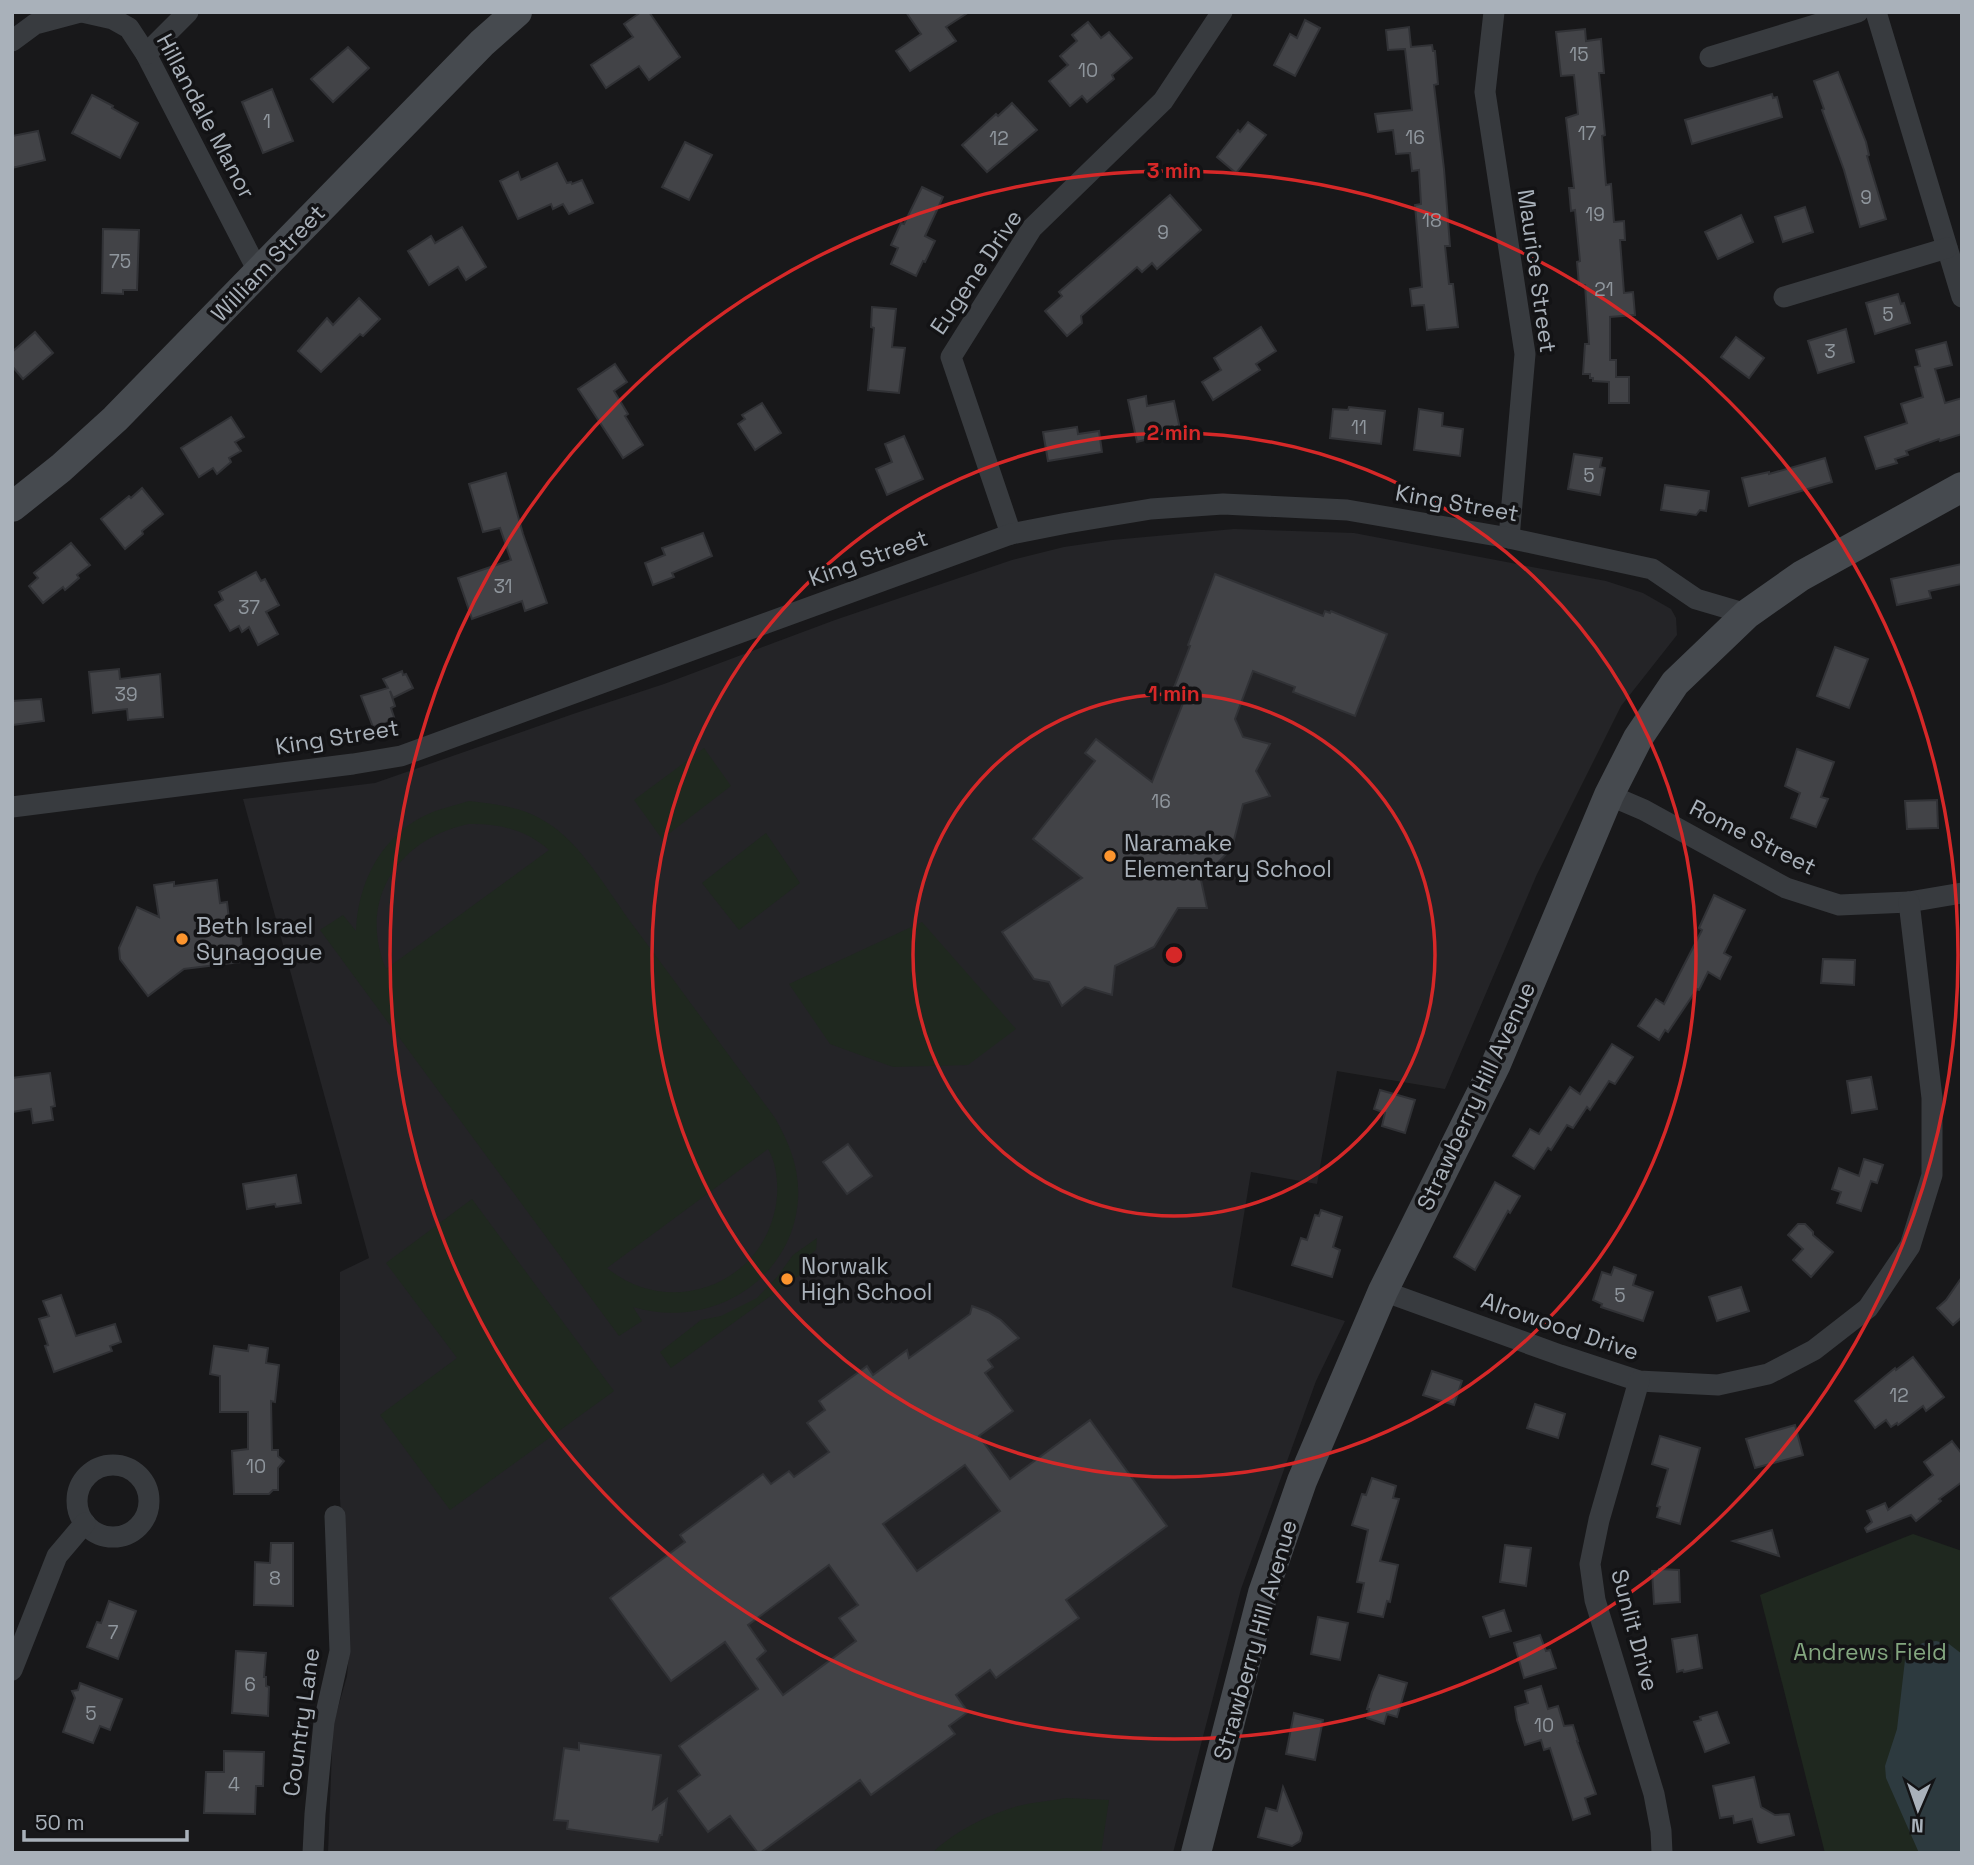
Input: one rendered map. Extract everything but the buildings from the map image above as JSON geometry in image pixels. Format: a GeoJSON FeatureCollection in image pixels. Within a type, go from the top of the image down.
{"type":"FeatureCollection","features":[{"type":"Feature","properties":{"kind":"main road","name":"William Street"},"geometry":{"type":"LineString","coordinates":[[12,506],[61,468],[115,419],[482,43],[517,12]]}},
{"type":"Feature","properties":{"kind":"main road","name":"Strawberry Hill Avenue"},"geometry":{"type":"LineString","coordinates":[[1196,1853],[1263,1593],[1303,1481],[1384,1291],[1496,1064],[1608,795],[1639,738],[1675,683],[1747,614],[1801,576],[1962,487]]}},
{"type":"Feature","properties":{"kind":"street","name":"Hillandale Manor"},"geometry":{"type":"LineString","coordinates":[[12,41],[35,23],[81,12],[113,19],[129,28],[146,54],[259,273]]}},
{"type":"Feature","properties":{"kind":"street"},"geometry":{"type":"LineString","coordinates":[[146,54],[188,12]]}},
{"type":"Feature","properties":{"kind":"street","name":"Eugene Drive"},"geometry":{"type":"LineString","coordinates":[[1011,534],[951,357],[1032,229],[1163,101],[1222,12]]}},
{"type":"Feature","properties":{"kind":"street","name":"Maurice Street"},"geometry":{"type":"LineString","coordinates":[[1494,12],[1485,92],[1525,354],[1509,538]]}},
{"type":"Feature","properties":{"kind":"street"},"geometry":{"type":"LineString","coordinates":[[1710,57],[1858,12]]}},
{"type":"Feature","properties":{"kind":"street"},"geometry":{"type":"LineString","coordinates":[[1876,12],[1962,297]]}},
{"type":"Feature","properties":{"kind":"street"},"geometry":{"type":"LineString","coordinates":[[1784,297],[1947,248]]}},
{"type":"Feature","properties":{"kind":"street","name":"King Street"},"geometry":{"type":"LineString","coordinates":[[12,807],[341,766],[401,756],[1011,534],[1151,509],[1223,504],[1347,510],[1509,538],[1652,569],[1696,598],[1747,614]]}},
{"type":"Feature","properties":{"kind":"street","name":"Rome Street"},"geometry":{"type":"LineString","coordinates":[[1608,795],[1644,810],[1786,888],[1839,905],[1909,902],[1962,893]]}},
{"type":"Feature","properties":{"kind":"street","name":"Alrowood Drive"},"geometry":{"type":"LineString","coordinates":[[1384,1291],[1639,1381],[1718,1385],[1768,1374],[1814,1350],[1868,1308],[1910,1247],[1932,1175],[1932,1098],[1909,902]]}},
{"type":"Feature","properties":{"kind":"street","name":"Sunlit Drive"},"geometry":{"type":"LineString","coordinates":[[1639,1381],[1599,1520],[1590,1564],[1595,1600],[1654,1794],[1662,1853]]}},
{"type":"Feature","properties":{"kind":"street","name":"Country Lane"},"geometry":{"type":"LineString","coordinates":[[313,1853],[324,1722],[340,1651],[335,1516]]}},
{"type":"Feature","properties":{"kind":"street"},"geometry":{"type":"LineString","coordinates":[[12,1670],[57,1556],[85,1523]]}},
{"type":"Feature","properties":{"kind":"shaded area","name":"Norwalk High School"},"geometry":{"type":"Polygon","coordinates":[[[1234,529],[1354,533],[1606,581],[1643,593],[1671,609],[1676,618],[1677,635],[1621,706],[1537,874],[1445,1089],[1337,1071],[1317,1184],[1251,1172],[1232,1287],[1345,1321],[1316,1381],[1241,1589],[1173,1853],[328,1853],[333,1725],[347,1676],[349,1654],[340,1499],[340,1272],[369,1258],[243,799],[375,783],[1012,560],[1064,547],[1112,540],[1234,529]]]}},
{"type":"Feature","properties":{"kind":"shaded area"},"geometry":{"type":"Polygon","coordinates":[[[1936,1641],[1949,1644],[1962,1654],[1962,1853],[1919,1853],[1886,1778],[1885,1766],[1897,1729],[1905,1660],[1922,1643],[1936,1641]]]}},
{"type":"Feature","properties":{"kind":"green space"},"geometry":{"type":"Polygon","coordinates":[[[704,748],[731,786],[662,839],[634,800],[704,748]]]}},
{"type":"Feature","properties":{"kind":"green space"},"geometry":{"type":"Polygon","coordinates":[[[469,801],[528,813],[558,831],[582,854],[775,1118],[793,1158],[798,1200],[792,1229],[780,1255],[763,1276],[741,1293],[717,1305],[690,1312],[661,1312],[633,1307],[642,1321],[619,1336],[320,930],[343,915],[356,931],[366,880],[394,838],[422,817],[469,801]],[[469,824],[444,831],[422,843],[404,858],[390,876],[381,896],[377,919],[378,944],[386,969],[549,850],[531,837],[512,829],[469,824]],[[768,1149],[607,1268],[633,1284],[660,1291],[688,1291],[714,1284],[738,1270],[757,1251],[770,1226],[777,1184],[775,1166],[768,1149]]]}},
{"type":"Feature","properties":{"kind":"green space"},"geometry":{"type":"Polygon","coordinates":[[[766,833],[800,883],[739,930],[702,883],[766,833]]]}},
{"type":"Feature","properties":{"kind":"green space"},"geometry":{"type":"Polygon","coordinates":[[[922,922],[1016,1029],[968,1065],[893,1067],[830,1044],[789,984],[922,922]]]}},
{"type":"Feature","properties":{"kind":"green space"},"geometry":{"type":"Polygon","coordinates":[[[472,1199],[614,1391],[450,1510],[380,1415],[457,1358],[386,1263],[472,1199]]]}},
{"type":"Feature","properties":{"kind":"green space"},"geometry":{"type":"Polygon","coordinates":[[[817,1238],[816,1250],[807,1257],[812,1266],[671,1368],[660,1352],[701,1320],[721,1316],[757,1298],[793,1255],[817,1238]]]}},
{"type":"Feature","properties":{"kind":"green space","name":"Andrews Field"},"geometry":{"type":"Polygon","coordinates":[[[1913,1534],[1962,1551],[1962,1853],[1825,1853],[1760,1595],[1913,1534]]]}},
{"type":"Feature","properties":{"kind":"green space"},"geometry":{"type":"Polygon","coordinates":[[[1066,1798],[1109,1800],[1101,1853],[932,1853],[961,1831],[995,1814],[1024,1805],[1066,1798]]]}},
{"type":"Feature","properties":{"kind":"place","name":"Naramake Elementary School"},"geometry":{"type":"Point","coordinates":[1110,856]}},
{"type":"Feature","properties":{"kind":"place","name":"Beth Israel Synagogue"},"geometry":{"type":"Point","coordinates":[182,939]}},
{"type":"Feature","properties":{"kind":"place","name":"Norwalk High School"},"geometry":{"type":"Point","coordinates":[787,1279]}}]}
